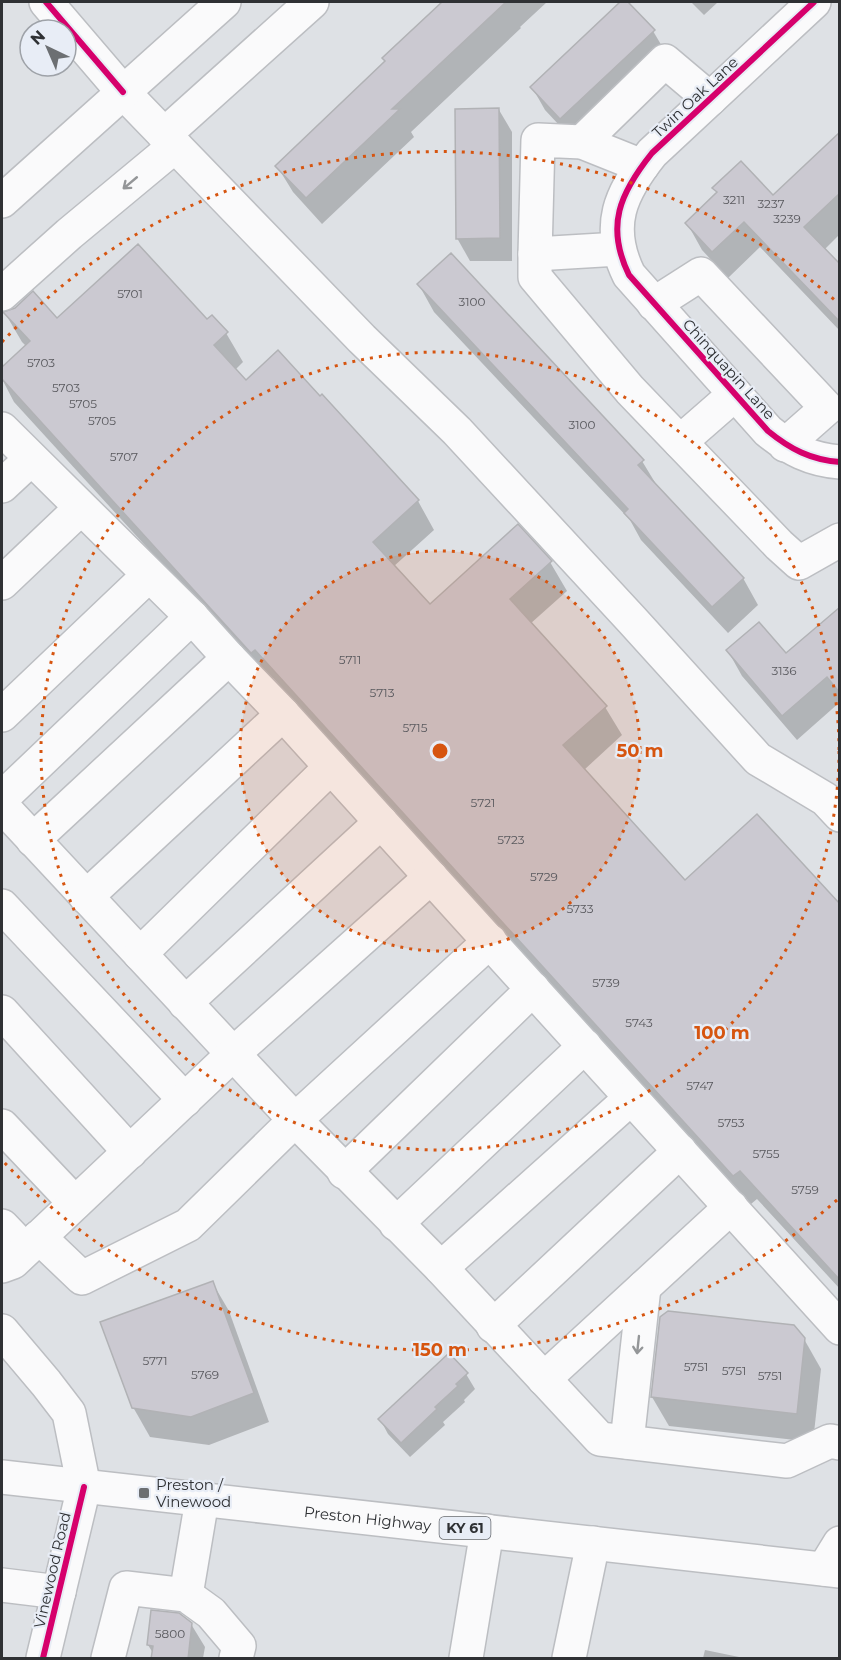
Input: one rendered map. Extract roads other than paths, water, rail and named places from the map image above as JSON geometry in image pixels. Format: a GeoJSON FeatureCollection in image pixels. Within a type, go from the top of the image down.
{"type":"FeatureCollection","features":[{"type":"Feature","properties":{"kind":"main road"},"geometry":{"type":"LineString","coordinates":[[46,2],[123,92],[362,339],[457,431],[758,759],[825,800],[840,815]]}},
{"type":"Feature","properties":{"kind":"main road"},"geometry":{"type":"LineString","coordinates":[[2,201],[224,2]]}},
{"type":"Feature","properties":{"kind":"main road"},"geometry":{"type":"LineString","coordinates":[[2,294],[170,141],[312,2]]}},
{"type":"Feature","properties":{"kind":"main road","name":"Twin Oak Lane"},"geometry":{"type":"LineString","coordinates":[[621,255],[617,240],[617,223],[621,204],[642,166],[652,153],[814,2]]}},
{"type":"Feature","properties":{"kind":"main road"},"geometry":{"type":"LineString","coordinates":[[582,142],[665,62],[710,99]]}},
{"type":"Feature","properties":{"kind":"main road"},"geometry":{"type":"LineString","coordinates":[[642,166],[582,142],[538,140],[535,277],[630,390],[799,563],[840,540]]}},
{"type":"Feature","properties":{"kind":"main road"},"geometry":{"type":"LineString","coordinates":[[536,254],[621,255]]}},
{"type":"Feature","properties":{"kind":"main road","name":"Chinquapin Lane"},"geometry":{"type":"LineString","coordinates":[[621,255],[629,275],[768,431],[785,445],[837,465]]}},
{"type":"Feature","properties":{"kind":"main road"},"geometry":{"type":"LineString","coordinates":[[654,304],[701,274],[764,341],[826,408],[785,445]]}},
{"type":"Feature","properties":{"kind":"main road"},"geometry":{"type":"LineString","coordinates":[[680,442],[735,394]]}},
{"type":"Feature","properties":{"kind":"main road"},"geometry":{"type":"LineString","coordinates":[[2,429],[192,617],[283,714],[839,1325]]}},
{"type":"Feature","properties":{"kind":"main road"},"geometry":{"type":"LineString","coordinates":[[2,486],[31,459]]}},
{"type":"Feature","properties":{"kind":"main road"},"geometry":{"type":"LineString","coordinates":[[2,583],[81,508]]}},
{"type":"Feature","properties":{"kind":"main road"},"geometry":{"type":"LineString","coordinates":[[2,715],[149,575]]}},
{"type":"Feature","properties":{"kind":"main road"},"geometry":{"type":"LineString","coordinates":[[2,798],[192,617]]}},
{"type":"Feature","properties":{"kind":"main road"},"geometry":{"type":"LineString","coordinates":[[33,840],[229,658]]}},
{"type":"Feature","properties":{"kind":"main road"},"geometry":{"type":"LineString","coordinates":[[86,897],[283,714]]}},
{"type":"Feature","properties":{"kind":"main road"},"geometry":{"type":"LineString","coordinates":[[140,954],[332,767]]}},
{"type":"Feature","properties":{"kind":"main road"},"geometry":{"type":"LineString","coordinates":[[2,806],[344,1172],[441,1268],[600,1439],[787,1461],[830,1441],[840,1443]]}},
{"type":"Feature","properties":{"kind":"main road"},"geometry":{"type":"LineString","coordinates":[[185,1003],[381,822]]}},
{"type":"Feature","properties":{"kind":"main road"},"geometry":{"type":"LineString","coordinates":[[22,1251],[233,1054],[431,877]]}},
{"type":"Feature","properties":{"kind":"main road"},"geometry":{"type":"LineString","coordinates":[[2,906],[185,1100]]}},
{"type":"Feature","properties":{"kind":"main road"},"geometry":{"type":"LineString","coordinates":[[2,1226],[22,1251],[82,1278],[188,1225],[295,1120],[490,941]]}},
{"type":"Feature","properties":{"kind":"main road"},"geometry":{"type":"LineString","coordinates":[[344,1172],[533,989]]}},
{"type":"Feature","properties":{"kind":"main road"},"geometry":{"type":"LineString","coordinates":[[2,1012],[130,1152]]}},
{"type":"Feature","properties":{"kind":"main road"},"geometry":{"type":"LineString","coordinates":[[396,1224],[585,1046]]}},
{"type":"Feature","properties":{"kind":"main road"},"geometry":{"type":"LineString","coordinates":[[441,1268],[632,1098]]}},
{"type":"Feature","properties":{"kind":"main road"},"geometry":{"type":"LineString","coordinates":[[2,1126],[75,1203]]}},
{"type":"Feature","properties":{"kind":"main road"},"geometry":{"type":"LineString","coordinates":[[493,1326],[680,1151]]}},
{"type":"Feature","properties":{"kind":"main road"},"geometry":{"type":"LineString","coordinates":[[544,1379],[731,1207]]}},
{"type":"Feature","properties":{"kind":"main road"},"geometry":{"type":"LineString","coordinates":[[627,1442],[644,1287]]}},
{"type":"Feature","properties":{"kind":"main road"},"geometry":{"type":"LineString","coordinates":[[2,1330],[69,1413],[84,1486]]}},
{"type":"Feature","properties":{"kind":"main road","name":"Preston Highway"},"geometry":{"type":"LineString","coordinates":[[2,1477],[593,1542],[834,1561]]}},
{"type":"Feature","properties":{"kind":"main road","name":"Vinewood Road"},"geometry":{"type":"LineString","coordinates":[[43,1659],[84,1486]]}},
{"type":"Feature","properties":{"kind":"main road"},"geometry":{"type":"LineString","coordinates":[[186,1595],[202,1500]]}},
{"type":"Feature","properties":{"kind":"main road"},"geometry":{"type":"LineString","coordinates":[[466,1659],[487,1531]]}},
{"type":"Feature","properties":{"kind":"main road"},"geometry":{"type":"LineString","coordinates":[[569,1659],[593,1542]]}},
{"type":"Feature","properties":{"kind":"main road"},"geometry":{"type":"LineString","coordinates":[[2,1585],[59,1592]]}},
{"type":"Feature","properties":{"kind":"main road"},"geometry":{"type":"LineString","coordinates":[[108,1659],[126,1588],[186,1595],[211,1613],[239,1646],[236,1659]]}},
{"type":"Feature","properties":{"kind":"place","name":"Preston / Vinewood"},"geometry":{"type":"Point","coordinates":[144,1493]}}]}
